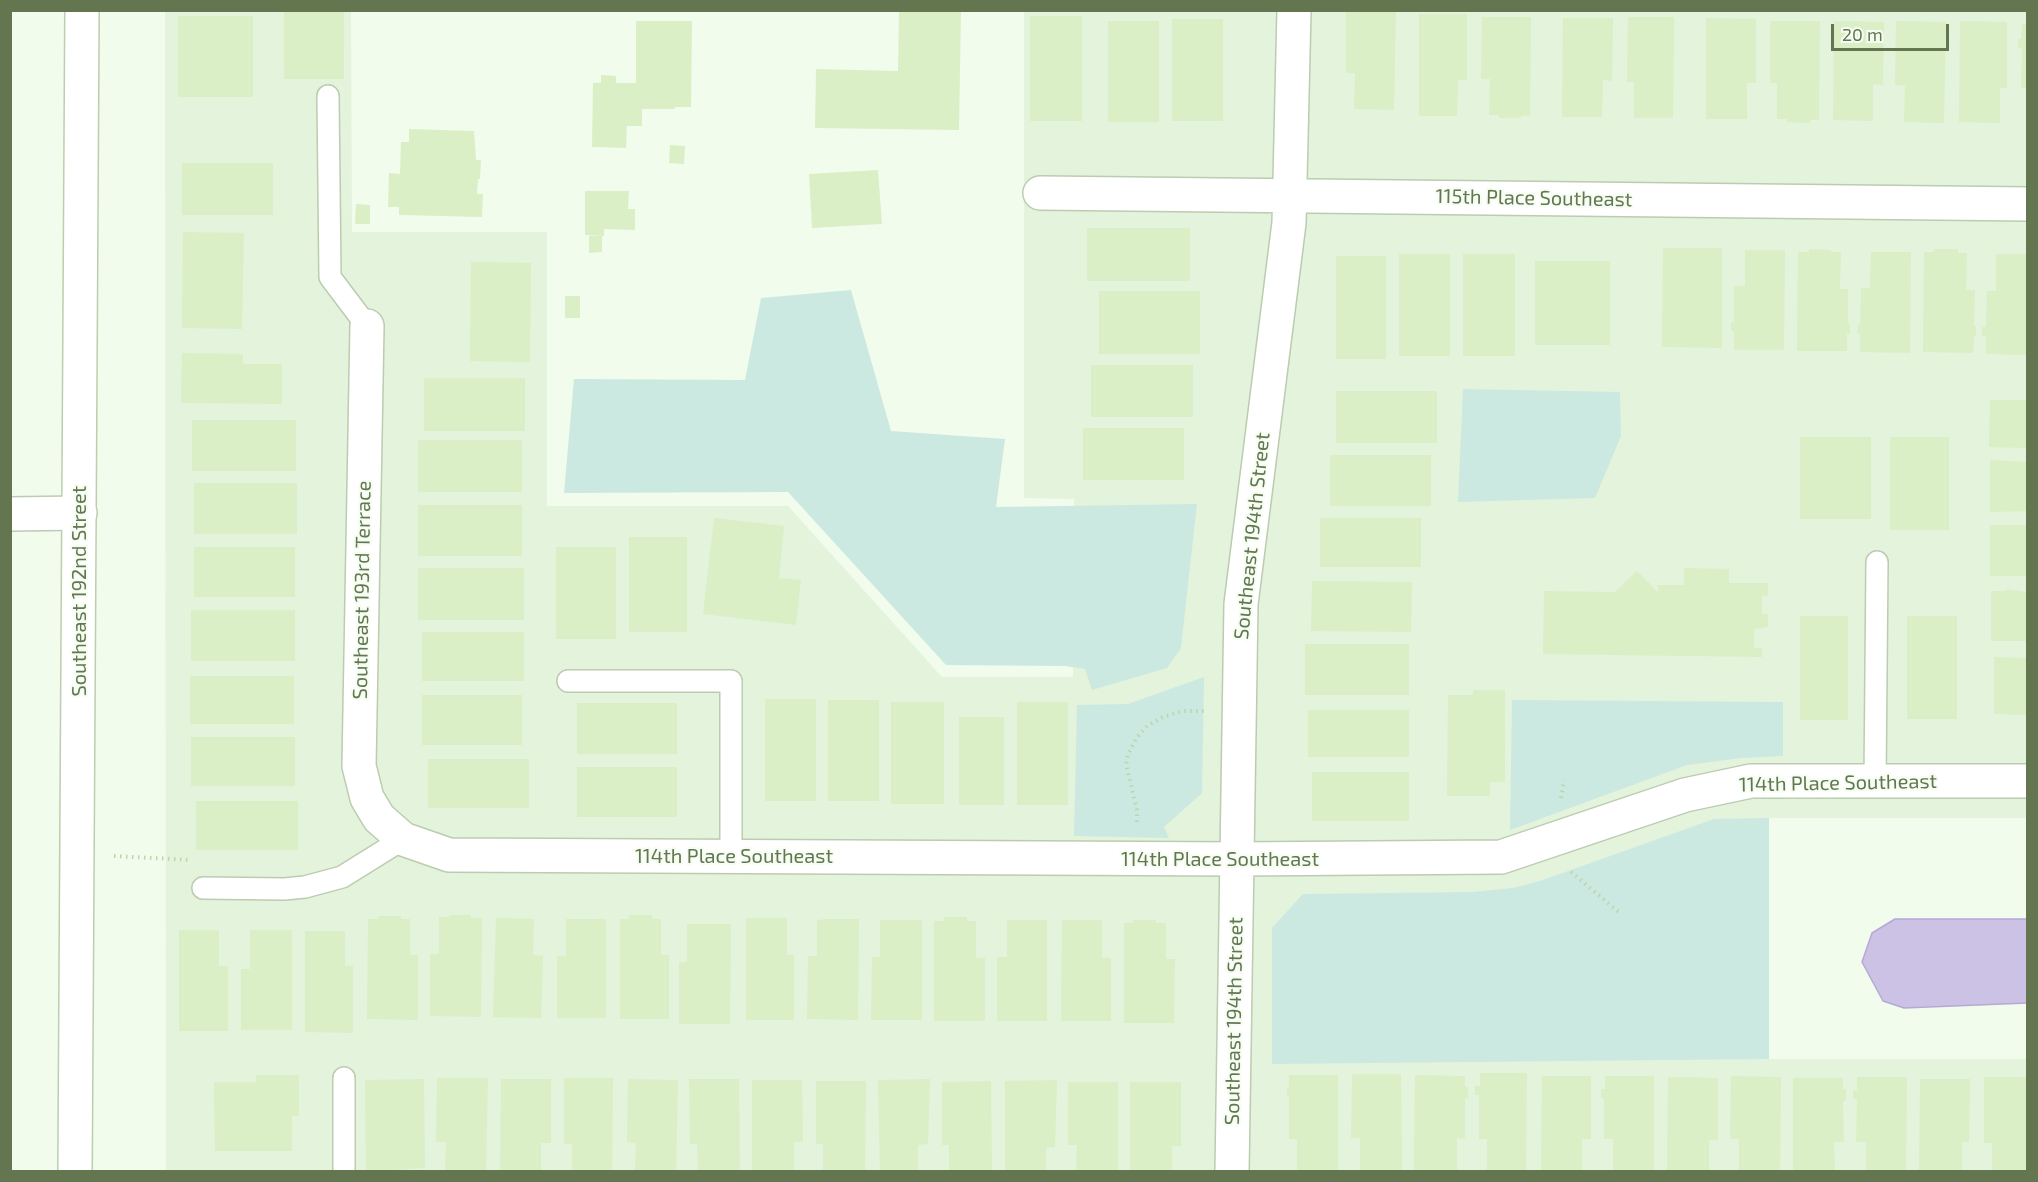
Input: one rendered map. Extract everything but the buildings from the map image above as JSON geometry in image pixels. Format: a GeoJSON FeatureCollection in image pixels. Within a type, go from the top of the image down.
{"type":"FeatureCollection","features":[{"type":"Feature","properties":{"kind":"street","name":"Southeast 192nd Street"},"geometry":{"type":"LineString","coordinates":[[75,1172],[82,10]]}},
{"type":"Feature","properties":{"kind":"street","name":"Southeast 194th Street"},"geometry":{"type":"LineString","coordinates":[[1232,1172],[1240,604],[1289,223],[1294,10]]}},
{"type":"Feature","properties":{"kind":"street","name":"115th Place Southeast"},"geometry":{"type":"LineString","coordinates":[[1040,193],[2028,204]]}},
{"type":"Feature","properties":{"kind":"street","name":"Southeast 193rd Terrace"},"geometry":{"type":"LineString","coordinates":[[366,326],[359,766],[366,798],[379,818],[403,839]]}},
{"type":"Feature","properties":{"kind":"street"},"geometry":{"type":"LineString","coordinates":[[10,514],[80,513]]}},
{"type":"Feature","properties":{"kind":"street","name":"114th Place Southeast"},"geometry":{"type":"LineString","coordinates":[[403,839],[449,855],[1237,860],[1502,857],[1685,795],[1750,781],[2028,781]]}},
{"type":"Feature","properties":{"kind":"lane"},"geometry":{"type":"LineString","coordinates":[[328,96],[330,277],[366,326]]}},
{"type":"Feature","properties":{"kind":"lane"},"geometry":{"type":"LineString","coordinates":[[1875,781],[1877,562]]}},
{"type":"Feature","properties":{"kind":"lane"},"geometry":{"type":"LineString","coordinates":[[568,681],[731,681],[731,856]]}},
{"type":"Feature","properties":{"kind":"lane"},"geometry":{"type":"LineString","coordinates":[[205,888],[305,887],[342,877],[403,839]]}},
{"type":"Feature","properties":{"kind":"lane"},"geometry":{"type":"LineString","coordinates":[[344,1078],[344,1172]]}},
{"type":"Feature","properties":{"kind":"path"},"geometry":{"type":"LineString","coordinates":[[1136,859],[1137,810],[1126,764],[1128,754],[1137,737],[1147,726],[1163,717],[1183,711],[1239,711]]}},
{"type":"Feature","properties":{"kind":"path"},"geometry":{"type":"LineString","coordinates":[[1539,845],[1621,914]]}},
{"type":"Feature","properties":{"kind":"path"},"geometry":{"type":"LineString","coordinates":[[77,855],[209,860],[205,888]]}},
{"type":"Feature","properties":{"kind":"shaded area"},"geometry":{"type":"Polygon","coordinates":[[[165,11],[351,11],[352,232],[547,232],[547,506],[788,506],[942,677],[1073,677],[1074,499],[1024,498],[1024,11],[2027,11],[2027,818],[1769,818],[1769,1059],[2027,1059],[2027,1171],[166,1171],[165,11]]]}},
{"type":"Feature","properties":{"kind":"shaded area"},"geometry":{"type":"Polygon","coordinates":[[[851,290],[891,431],[1005,439],[996,507],[1197,504],[1181,648],[1167,668],[1092,690],[1085,669],[1065,666],[946,665],[788,492],[564,493],[574,379],[745,380],[761,298],[851,290]]]}},
{"type":"Feature","properties":{"kind":"shaded area"},"geometry":{"type":"Polygon","coordinates":[[[1463,389],[1620,392],[1621,436],[1595,498],[1458,502],[1463,389]]]}},
{"type":"Feature","properties":{"kind":"shaded area"},"geometry":{"type":"Polygon","coordinates":[[[1204,677],[1202,793],[1164,827],[1169,838],[1074,836],[1077,705],[1128,704],[1204,677]]]}},
{"type":"Feature","properties":{"kind":"shaded area"},"geometry":{"type":"Polygon","coordinates":[[[1512,700],[1783,702],[1783,756],[1742,758],[1687,765],[1510,830],[1512,700]]]}},
{"type":"Feature","properties":{"kind":"shaded area"},"geometry":{"type":"Polygon","coordinates":[[[1769,818],[1769,1059],[1272,1064],[1272,928],[1303,894],[1473,892],[1513,888],[1540,881],[1714,819],[1769,818]]]}},
{"type":"Feature","properties":{"kind":"shaded area"},"geometry":{"type":"Polygon","coordinates":[[[1895,919],[2027,919],[2027,1003],[1904,1008],[1883,1001],[1862,962],[1872,933],[1895,919]]]}}]}
